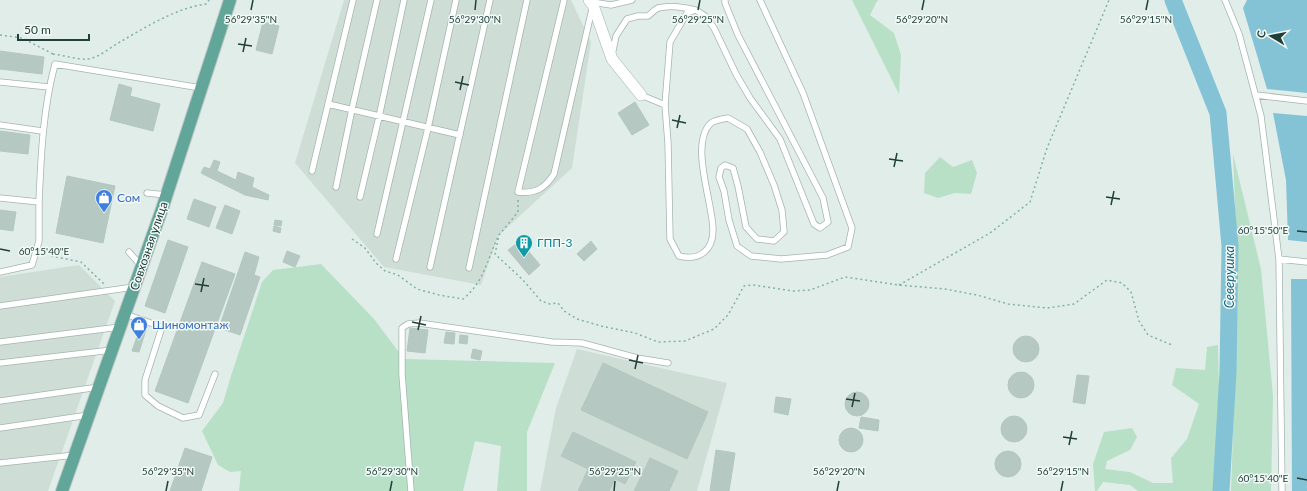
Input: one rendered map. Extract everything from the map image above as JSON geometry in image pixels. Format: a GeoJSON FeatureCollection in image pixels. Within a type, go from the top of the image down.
{"type":"FeatureCollection","features":[{"type":"Feature","properties":{"kind":"main road","name":"Совхозная улица"},"geometry":{"type":"LineString","coordinates":[[62,491],[142,267],[230,0]]}},
{"type":"Feature","properties":{"kind":"street"},"geometry":{"type":"LineString","coordinates":[[590,2],[612,59],[641,95]]}},
{"type":"Feature","properties":{"kind":"lane"},"geometry":{"type":"LineString","coordinates":[[312,171],[353,0]]}},
{"type":"Feature","properties":{"kind":"lane"},"geometry":{"type":"LineString","coordinates":[[336,187],[352,109],[378,0]]}},
{"type":"Feature","properties":{"kind":"lane"},"geometry":{"type":"LineString","coordinates":[[360,197],[404,0]]}},
{"type":"Feature","properties":{"kind":"lane"},"geometry":{"type":"LineString","coordinates":[[377,234],[431,0]]}},
{"type":"Feature","properties":{"kind":"lane"},"geometry":{"type":"LineString","coordinates":[[396,259],[428,128],[456,0]]}},
{"type":"Feature","properties":{"kind":"lane"},"geometry":{"type":"LineString","coordinates":[[430,267],[490,0]]}},
{"type":"Feature","properties":{"kind":"lane"},"geometry":{"type":"LineString","coordinates":[[469,268],[527,0]]}},
{"type":"Feature","properties":{"kind":"lane"},"geometry":{"type":"LineString","coordinates":[[564,0],[518,192],[526,193],[539,190],[548,184],[554,174],[590,2],[611,5],[632,0]]}},
{"type":"Feature","properties":{"kind":"lane"},"geometry":{"type":"LineString","coordinates":[[612,59],[616,36],[627,19],[638,16],[648,16],[657,9],[669,7],[687,7],[706,16],[714,28],[736,74],[750,98],[780,139],[814,224],[820,228],[828,222],[823,198],[738,35],[725,0]]}},
{"type":"Feature","properties":{"kind":"lane"},"geometry":{"type":"LineString","coordinates":[[696,10],[687,13],[670,42],[666,105],[670,239],[679,256],[688,258],[698,257],[709,248],[713,230],[703,169],[702,147],[705,131],[712,122],[728,118],[748,129],[760,152],[774,185],[782,210],[784,232],[774,241],[757,240],[746,227],[733,168],[725,165],[721,168],[719,177],[724,191],[729,220],[737,246],[751,256],[781,259],[828,255],[848,247],[852,228],[803,93],[760,0]]}},
{"type":"Feature","properties":{"kind":"lane"},"geometry":{"type":"LineString","coordinates":[[1225,0],[1239,34],[1261,116],[1278,259],[1282,491]]}},
{"type":"Feature","properties":{"kind":"lane"},"geometry":{"type":"LineString","coordinates":[[0,272],[32,265],[39,241],[42,131],[49,88],[55,64],[201,88]]}},
{"type":"Feature","properties":{"kind":"lane"},"geometry":{"type":"LineString","coordinates":[[0,82],[49,88]]}},
{"type":"Feature","properties":{"kind":"lane"},"geometry":{"type":"LineString","coordinates":[[641,95],[666,105]]}},
{"type":"Feature","properties":{"kind":"lane"},"geometry":{"type":"LineString","coordinates":[[1256,95],[1307,101]]}},
{"type":"Feature","properties":{"kind":"lane"},"geometry":{"type":"LineString","coordinates":[[328,104],[460,135]]}},
{"type":"Feature","properties":{"kind":"lane"},"geometry":{"type":"LineString","coordinates":[[0,125],[42,131]]}},
{"type":"Feature","properties":{"kind":"lane"},"geometry":{"type":"LineString","coordinates":[[147,193],[166,195]]}},
{"type":"Feature","properties":{"kind":"lane"},"geometry":{"type":"LineString","coordinates":[[0,198],[39,202]]}},
{"type":"Feature","properties":{"kind":"lane"},"geometry":{"type":"LineString","coordinates":[[129,252],[142,267]]}},
{"type":"Feature","properties":{"kind":"lane"},"geometry":{"type":"LineString","coordinates":[[1278,259],[1307,262]]}},
{"type":"Feature","properties":{"kind":"lane"},"geometry":{"type":"LineString","coordinates":[[0,306],[135,287]]}},
{"type":"Feature","properties":{"kind":"lane"},"geometry":{"type":"LineString","coordinates":[[125,314],[162,327],[145,380],[145,395],[158,406],[183,418],[199,415],[215,374]]}},
{"type":"Feature","properties":{"kind":"lane"},"geometry":{"type":"LineString","coordinates":[[411,491],[402,374],[402,328],[408,324],[419,323],[552,342],[582,343],[637,358],[668,363]]}},
{"type":"Feature","properties":{"kind":"lane"},"geometry":{"type":"LineString","coordinates":[[0,342],[120,326]]}},
{"type":"Feature","properties":{"kind":"lane"},"geometry":{"type":"LineString","coordinates":[[0,363],[113,350]]}},
{"type":"Feature","properties":{"kind":"lane"},"geometry":{"type":"LineString","coordinates":[[0,401],[100,387]]}},
{"type":"Feature","properties":{"kind":"lane"},"geometry":{"type":"LineString","coordinates":[[0,428],[89,415]]}},
{"type":"Feature","properties":{"kind":"lane"},"geometry":{"type":"LineString","coordinates":[[0,463],[75,454]]}},
{"type":"Feature","properties":{"kind":"path"},"geometry":{"type":"LineString","coordinates":[[0,35],[22,38],[53,54],[87,59],[99,55],[172,14],[196,5],[206,4],[209,0]]}},
{"type":"Feature","properties":{"kind":"path"},"geometry":{"type":"LineString","coordinates":[[898,285],[990,233],[1030,202],[1047,148],[1109,0]]}},
{"type":"Feature","properties":{"kind":"path"},"geometry":{"type":"LineString","coordinates":[[53,54],[55,64]]}},
{"type":"Feature","properties":{"kind":"path"},"geometry":{"type":"LineString","coordinates":[[518,192],[518,212],[499,234],[495,254],[523,280],[541,301],[550,304],[558,303],[564,311],[577,319],[635,333],[658,342],[685,341],[714,329],[728,315],[744,286],[753,285],[793,291],[810,290],[845,277],[898,285],[945,289],[977,295],[1008,304],[1047,308],[1074,304],[1107,280],[1122,282],[1131,292],[1139,321],[1148,335],[1172,345]]}},
{"type":"Feature","properties":{"kind":"path"},"geometry":{"type":"LineString","coordinates":[[39,241],[51,256],[81,262],[110,291]]}},
{"type":"Feature","properties":{"kind":"shaded area"},"geometry":{"type":"Polygon","coordinates":[[[344,0],[571,0],[591,42],[572,168],[498,236],[481,285],[384,267],[295,163],[344,0]]]}},
{"type":"Feature","properties":{"kind":"shaded area"},"geometry":{"type":"Polygon","coordinates":[[[79,265],[115,301],[48,491],[0,491],[0,277],[79,265]]]}},
{"type":"Feature","properties":{"kind":"shaded area"},"geometry":{"type":"Polygon","coordinates":[[[577,349],[727,383],[697,491],[540,491],[556,408],[577,349]]]}},
{"type":"Feature","properties":{"kind":"green space"},"geometry":{"type":"Polygon","coordinates":[[[852,0],[879,0],[877,1],[870,15],[894,33],[901,55],[899,94],[852,0]]]}},
{"type":"Feature","properties":{"kind":"green space"},"geometry":{"type":"Polygon","coordinates":[[[1233,154],[1261,269],[1273,396],[1271,491],[1231,491],[1238,289],[1233,154]]]}},
{"type":"Feature","properties":{"kind":"green space"},"geometry":{"type":"Polygon","coordinates":[[[940,157],[953,167],[972,160],[977,173],[971,194],[955,193],[938,198],[924,193],[925,173],[940,157]]]}},
{"type":"Feature","properties":{"kind":"green space"},"geometry":{"type":"Polygon","coordinates":[[[321,264],[374,319],[404,359],[555,363],[527,432],[527,491],[497,491],[501,446],[475,441],[463,491],[239,491],[241,471],[230,472],[218,465],[202,431],[223,403],[262,282],[273,270],[321,264]]]}},
{"type":"Feature","properties":{"kind":"green space"},"geometry":{"type":"Polygon","coordinates":[[[1218,345],[1220,429],[1217,491],[1138,491],[1130,485],[1103,482],[1097,491],[1095,491],[1093,464],[1104,432],[1132,428],[1137,437],[1130,450],[1107,461],[1105,469],[1130,472],[1153,483],[1173,483],[1171,458],[1187,439],[1199,404],[1172,385],[1176,368],[1205,370],[1207,347],[1218,345]]]}},
{"type":"Feature","properties":{"kind":"water"},"geometry":{"type":"Polygon","coordinates":[[[1247,0],[1307,0],[1307,93],[1267,89],[1243,8],[1247,0]]]}},
{"type":"Feature","properties":{"kind":"water"},"geometry":{"type":"Polygon","coordinates":[[[1273,113],[1307,116],[1307,242],[1288,240],[1286,180],[1273,113]]]}},
{"type":"Feature","properties":{"kind":"water"},"geometry":{"type":"Polygon","coordinates":[[[1291,279],[1307,279],[1307,491],[1292,491],[1291,279]]]}},
{"type":"Feature","properties":{"kind":"building"},"geometry":{"type":"Polygon","coordinates":[[[263,22],[279,26],[272,54],[256,50],[263,22]]]}},
{"type":"Feature","properties":{"kind":"building"},"geometry":{"type":"Polygon","coordinates":[[[0,51],[44,57],[42,74],[0,69],[0,51]]]}},
{"type":"Feature","properties":{"kind":"building"},"geometry":{"type":"Polygon","coordinates":[[[119,84],[132,88],[130,96],[160,104],[153,131],[110,120],[119,84]]]}},
{"type":"Feature","properties":{"kind":"building"},"geometry":{"type":"Polygon","coordinates":[[[635,102],[649,125],[632,135],[618,113],[635,102]]]}},
{"type":"Feature","properties":{"kind":"building"},"geometry":{"type":"Polygon","coordinates":[[[0,131],[30,135],[28,154],[0,151],[0,131]]]}},
{"type":"Feature","properties":{"kind":"building"},"geometry":{"type":"Polygon","coordinates":[[[214,160],[220,162],[217,171],[236,180],[238,172],[254,178],[252,187],[269,195],[268,200],[245,195],[201,173],[204,167],[210,169],[214,160]]]}},
{"type":"Feature","properties":{"kind":"building"},"geometry":{"type":"Polygon","coordinates":[[[67,176],[115,186],[103,243],[56,233],[67,176]]]}},
{"type":"Feature","properties":{"kind":"building"},"geometry":{"type":"Polygon","coordinates":[[[194,199],[216,207],[209,227],[187,219],[194,199]]]}},
{"type":"Feature","properties":{"kind":"building"},"geometry":{"type":"Polygon","coordinates":[[[225,205],[240,211],[232,234],[216,228],[225,205]]]}},
{"type":"Feature","properties":{"kind":"building"},"geometry":{"type":"Polygon","coordinates":[[[0,210],[16,212],[13,231],[0,229],[0,210]]]}},
{"type":"Feature","properties":{"kind":"building"},"geometry":{"type":"Polygon","coordinates":[[[275,220],[282,221],[281,226],[274,225],[275,220]]]}},
{"type":"Feature","properties":{"kind":"building"},"geometry":{"type":"Polygon","coordinates":[[[274,226],[281,228],[280,233],[273,231],[274,226]]]}},
{"type":"Feature","properties":{"kind":"building"},"geometry":{"type":"Polygon","coordinates":[[[168,240],[188,247],[165,313],[145,306],[168,240]]]}},
{"type":"Feature","properties":{"kind":"building","name":"ГПП-3"},"geometry":{"type":"Polygon","coordinates":[[[520,241],[540,265],[529,275],[508,250],[520,241]]]}},
{"type":"Feature","properties":{"kind":"building"},"geometry":{"type":"Polygon","coordinates":[[[591,241],[597,249],[584,261],[577,254],[591,241]]]}},
{"type":"Feature","properties":{"kind":"building"},"geometry":{"type":"Polygon","coordinates":[[[287,251],[300,256],[295,267],[283,262],[287,251]]]}},
{"type":"Feature","properties":{"kind":"building"},"geometry":{"type":"Polygon","coordinates":[[[245,252],[259,257],[254,275],[260,277],[240,335],[219,328],[245,252]]]}},
{"type":"Feature","properties":{"kind":"building"},"geometry":{"type":"Polygon","coordinates":[[[202,262],[235,274],[188,403],[155,391],[202,262]]]}},
{"type":"Feature","properties":{"kind":"building","name":"Шиномонтаж"},"geometry":{"type":"Polygon","coordinates":[[[140,328],[146,330],[139,352],[132,351],[140,328]]]}},
{"type":"Feature","properties":{"kind":"building"},"geometry":{"type":"Polygon","coordinates":[[[410,328],[428,330],[425,353],[407,351],[410,328]]]}},
{"type":"Feature","properties":{"kind":"building"},"geometry":{"type":"Polygon","coordinates":[[[446,332],[455,333],[454,344],[444,343],[446,332]]]}},
{"type":"Feature","properties":{"kind":"building"},"geometry":{"type":"Polygon","coordinates":[[[460,335],[468,336],[467,344],[459,343],[460,335]]]}},
{"type":"Feature","properties":{"kind":"building"},"geometry":{"type":"Polygon","coordinates":[[[1026,336],[1035,340],[1039,349],[1035,358],[1026,362],[1017,358],[1013,349],[1017,340],[1026,336]]]}},
{"type":"Feature","properties":{"kind":"building"},"geometry":{"type":"Polygon","coordinates":[[[473,349],[482,351],[480,360],[471,358],[473,349]]]}},
{"type":"Feature","properties":{"kind":"building"},"geometry":{"type":"Polygon","coordinates":[[[603,363],[708,412],[687,459],[581,410],[603,363]]]}},
{"type":"Feature","properties":{"kind":"building"},"geometry":{"type":"Polygon","coordinates":[[[1021,372],[1030,376],[1034,385],[1030,394],[1021,398],[1012,394],[1008,385],[1012,376],[1021,372]]]}},
{"type":"Feature","properties":{"kind":"building"},"geometry":{"type":"Polygon","coordinates":[[[1077,375],[1089,376],[1085,404],[1073,402],[1077,375]]]}},
{"type":"Feature","properties":{"kind":"building"},"geometry":{"type":"Polygon","coordinates":[[[852,392],[862,392],[869,399],[869,409],[862,416],[852,416],[845,409],[845,399],[852,392]]]}},
{"type":"Feature","properties":{"kind":"building"},"geometry":{"type":"Polygon","coordinates":[[[776,397],[791,399],[788,415],[774,412],[776,397]]]}},
{"type":"Feature","properties":{"kind":"building"},"geometry":{"type":"Polygon","coordinates":[[[1014,416],[1023,420],[1027,429],[1023,438],[1014,442],[1005,438],[1001,429],[1005,420],[1014,416]]]}},
{"type":"Feature","properties":{"kind":"building"},"geometry":{"type":"Polygon","coordinates":[[[861,417],[879,420],[878,431],[859,428],[861,417]]]}},
{"type":"Feature","properties":{"kind":"building"},"geometry":{"type":"Polygon","coordinates":[[[851,428],[860,431],[863,440],[860,449],[851,452],[842,449],[839,440],[842,431],[851,428]]]}},
{"type":"Feature","properties":{"kind":"building"},"geometry":{"type":"Polygon","coordinates":[[[573,432],[636,462],[625,484],[615,479],[609,491],[578,491],[588,469],[561,456],[573,432]]]}},
{"type":"Feature","properties":{"kind":"building"},"geometry":{"type":"Polygon","coordinates":[[[185,448],[212,457],[201,491],[170,491],[185,448]]]}},
{"type":"Feature","properties":{"kind":"building"},"geometry":{"type":"Polygon","coordinates":[[[716,450],[735,453],[729,491],[710,491],[716,450]]]}},
{"type":"Feature","properties":{"kind":"building"},"geometry":{"type":"Polygon","coordinates":[[[1008,451],[1017,455],[1021,464],[1017,473],[1008,477],[999,473],[995,464],[999,455],[1008,451]]]}},
{"type":"Feature","properties":{"kind":"building"},"geometry":{"type":"Polygon","coordinates":[[[650,458],[678,471],[669,491],[634,491],[650,458]]]}},
{"type":"Feature","properties":{"kind":"waterway","name":"Северушка"},"geometry":{"type":"LineString","coordinates":[[1173,0],[1218,113],[1230,246],[1228,372],[1221,491]]}},
{"type":"Feature","properties":{"kind":"place","name":"Сом"},"geometry":{"type":"Point","coordinates":[104,213]}},
{"type":"Feature","properties":{"kind":"place","name":"ГПП-3"},"geometry":{"type":"Point","coordinates":[524,258]}},
{"type":"Feature","properties":{"kind":"place","name":"Шиномонтаж"},"geometry":{"type":"Point","coordinates":[139,340]}}]}
